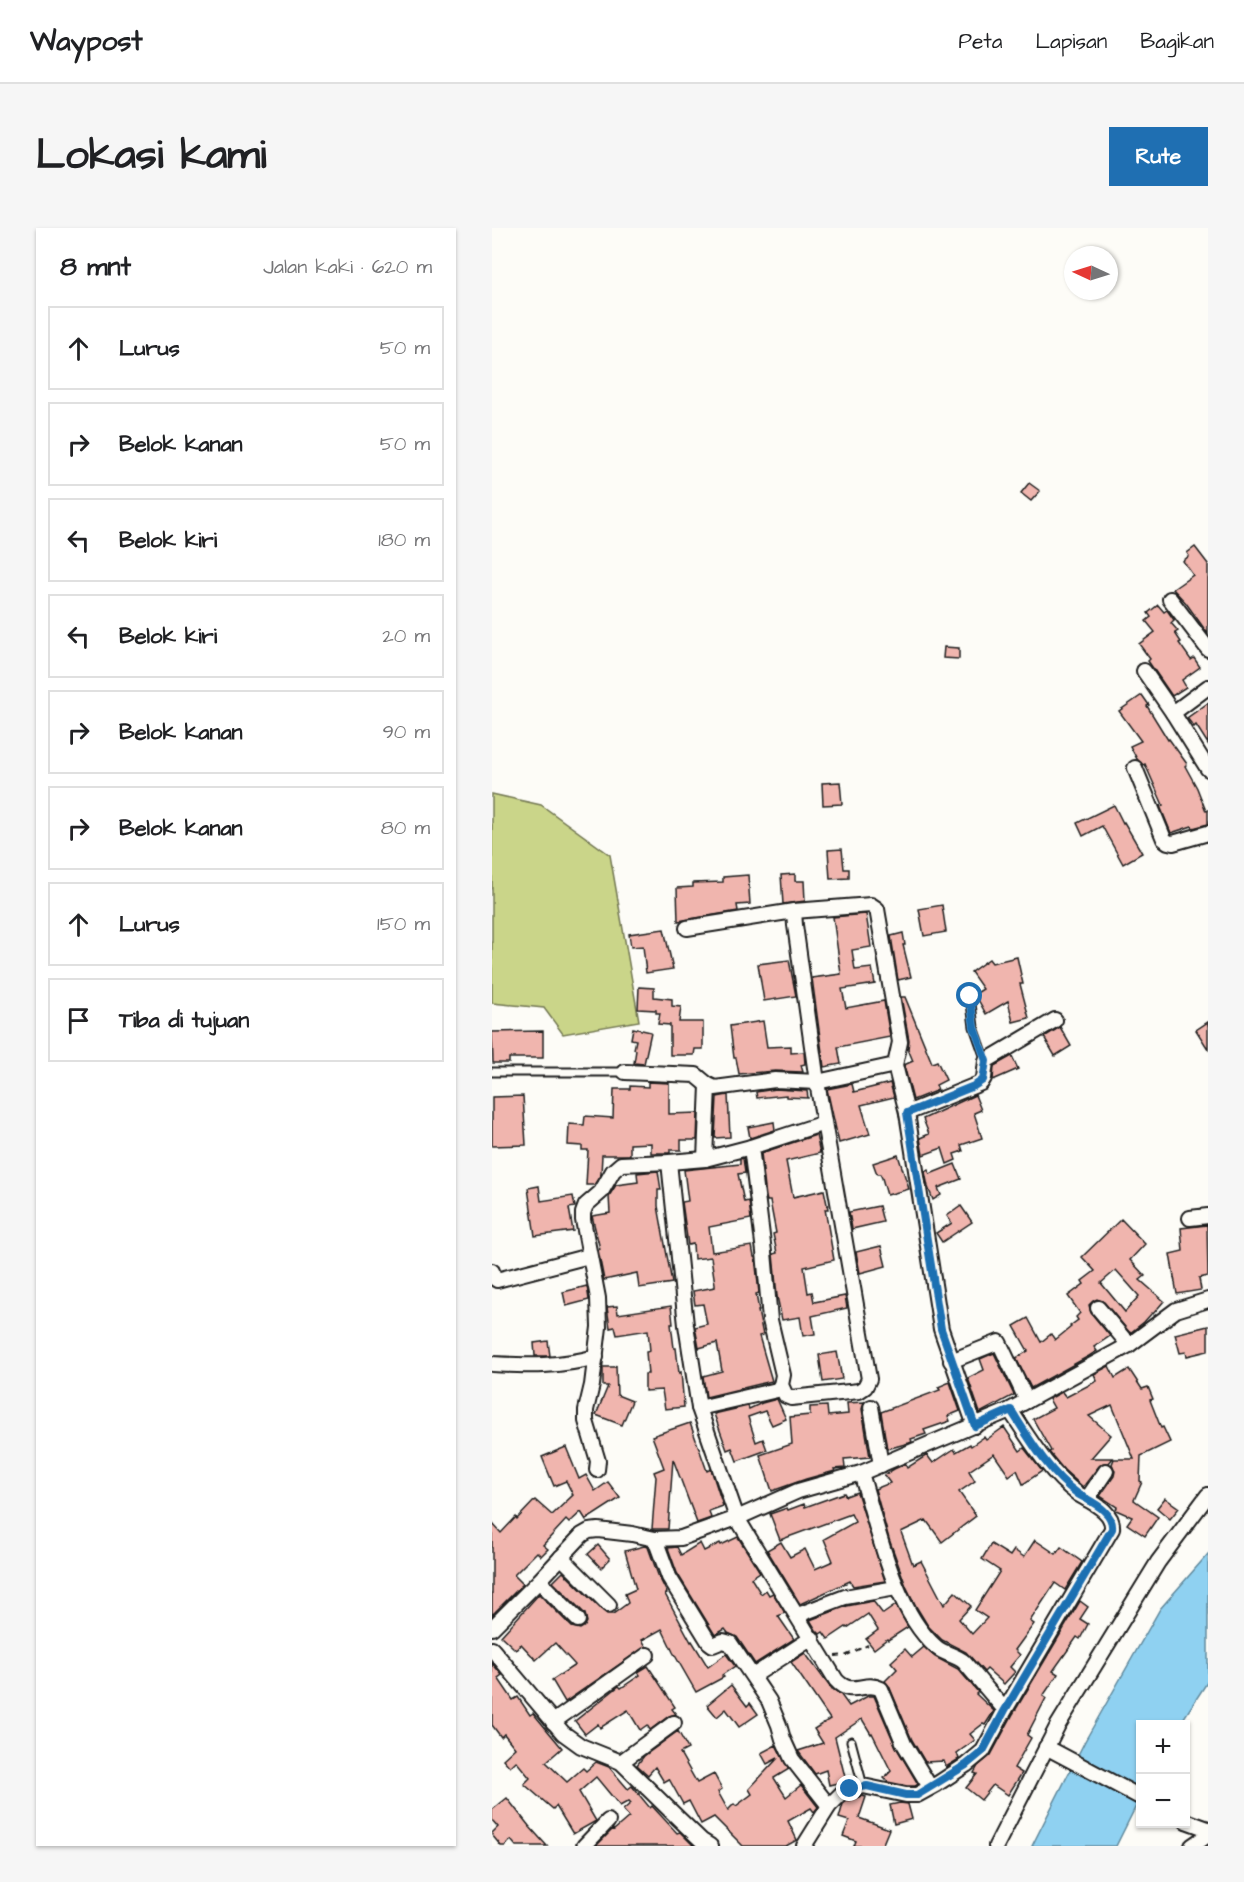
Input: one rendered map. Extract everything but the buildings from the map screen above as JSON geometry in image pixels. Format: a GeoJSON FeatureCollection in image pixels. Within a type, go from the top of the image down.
{"type":"FeatureCollection","features":[{"type":"Feature","properties":{"kind":"street"},"geometry":{"type":"LineString","coordinates":[[1170,599],[1208,649]]}},
{"type":"Feature","properties":{"kind":"street"},"geometry":{"type":"LineString","coordinates":[[1144,671],[1208,769]]}},
{"type":"Feature","properties":{"kind":"street"},"geometry":{"type":"LineString","coordinates":[[1173,713],[1208,687]]}},
{"type":"Feature","properties":{"kind":"street"},"geometry":{"type":"LineString","coordinates":[[1135,768],[1164,839],[1173,843],[1208,833]]}},
{"type":"Feature","properties":{"kind":"street"},"geometry":{"type":"LineString","coordinates":[[687,928],[794,911],[871,905],[877,909],[900,1042],[895,1065],[907,1113],[941,1329],[975,1426]]}},
{"type":"Feature","properties":{"kind":"street"},"geometry":{"type":"LineString","coordinates":[[781,1385],[786,1396],[791,1398],[859,1391],[869,1379],[816,1082],[794,911]]}},
{"type":"Feature","properties":{"kind":"street"},"geometry":{"type":"LineString","coordinates":[[907,1113],[981,1083],[984,1078],[986,1061],[1055,1020]]}},
{"type":"Feature","properties":{"kind":"street"},"geometry":{"type":"LineString","coordinates":[[626,1072],[696,1075],[715,1088],[775,1080],[816,1082],[895,1065]]}},
{"type":"Feature","properties":{"kind":"street"},"geometry":{"type":"LineString","coordinates":[[705,1159],[708,1085]]}},
{"type":"Feature","properties":{"kind":"street"},"geometry":{"type":"LineString","coordinates":[[597,1470],[598,1461],[586,1421],[599,1327],[598,1298],[583,1213],[586,1205],[601,1192],[613,1171],[621,1164],[705,1159],[751,1147],[824,1123]]}},
{"type":"Feature","properties":{"kind":"street"},"geometry":{"type":"LineString","coordinates":[[699,1408],[777,1390],[781,1385],[783,1375],[770,1320],[751,1147]]}},
{"type":"Feature","properties":{"kind":"street"},"geometry":{"type":"LineString","coordinates":[[669,1162],[686,1325],[699,1408],[737,1518],[843,1688],[874,1686],[881,1689],[904,1744],[930,1787]]}},
{"type":"Feature","properties":{"kind":"street"},"geometry":{"type":"LineString","coordinates":[[1190,1218],[1208,1216]]}},
{"type":"Feature","properties":{"kind":"street"},"geometry":{"type":"LineString","coordinates":[[492,1271],[497,1280],[589,1256]]}},
{"type":"Feature","properties":{"kind":"street"},"geometry":{"type":"LineString","coordinates":[[492,1628],[582,1535],[589,1531],[632,1534],[655,1539],[681,1538],[737,1518],[798,1491],[861,1473],[1011,1410],[1129,1345],[1176,1310],[1208,1300]]}},
{"type":"Feature","properties":{"kind":"street"},"geometry":{"type":"LineString","coordinates":[[1098,1308],[1129,1345]]}},
{"type":"Feature","properties":{"kind":"street"},"geometry":{"type":"LineString","coordinates":[[951,1361],[999,1342],[1026,1401]]}},
{"type":"Feature","properties":{"kind":"street"},"geometry":{"type":"LineString","coordinates":[[492,1364],[526,1367],[549,1366],[596,1357]]}},
{"type":"Feature","properties":{"kind":"street"},"geometry":{"type":"LineString","coordinates":[[871,1407],[881,1465]]}},
{"type":"Feature","properties":{"kind":"street"},"geometry":{"type":"LineString","coordinates":[[804,1846],[829,1806],[842,1793],[863,1786],[906,1795],[917,1795],[974,1760],[983,1751],[1112,1529],[1112,1520],[1109,1515],[1067,1484],[1051,1468],[1035,1448],[1011,1410]]}},
{"type":"Feature","properties":{"kind":"street"},"geometry":{"type":"LineString","coordinates":[[1087,1499],[1106,1471]]}},
{"type":"Feature","properties":{"kind":"street"},"geometry":{"type":"LineString","coordinates":[[861,1473],[896,1587],[916,1624],[936,1648],[960,1658],[1005,1710]]}},
{"type":"Feature","properties":{"kind":"street"},"geometry":{"type":"LineString","coordinates":[[996,1846],[1158,1562],[1208,1495]]}},
{"type":"Feature","properties":{"kind":"street"},"geometry":{"type":"LineString","coordinates":[[655,1539],[669,1577],[709,1642],[713,1645],[723,1641],[730,1643],[769,1701],[792,1759],[829,1806]]}},
{"type":"Feature","properties":{"kind":"street"},"geometry":{"type":"LineString","coordinates":[[561,1557],[609,1605]]}},
{"type":"Feature","properties":{"kind":"street"},"geometry":{"type":"LineString","coordinates":[[539,1581],[578,1620]]}},
{"type":"Feature","properties":{"kind":"street"},"geometry":{"type":"LineString","coordinates":[[798,1615],[845,1597],[896,1587]]}},
{"type":"Feature","properties":{"kind":"street"},"geometry":{"type":"LineString","coordinates":[[753,1676],[812,1638]]}},
{"type":"Feature","properties":{"kind":"street"},"geometry":{"type":"LineString","coordinates":[[492,1649],[563,1733],[580,1746],[621,1762],[703,1844]]}},
{"type":"Feature","properties":{"kind":"street"},"geometry":{"type":"LineString","coordinates":[[553,1722],[647,1655]]}},
{"type":"Feature","properties":{"kind":"street"},"geometry":{"type":"LineString","coordinates":[[621,1762],[674,1724]]}},
{"type":"Feature","properties":{"kind":"street"},"geometry":{"type":"LineString","coordinates":[[1050,1749],[1136,1795]]}},
{"type":"Feature","properties":{"kind":"street"},"geometry":{"type":"LineString","coordinates":[[584,1846],[608,1821]]}},
{"type":"Feature","properties":{"kind":"street"},"geometry":{"type":"LineString","coordinates":[[1190,1823],[1208,1829]]}},
{"type":"Feature","properties":{"kind":"street"},"geometry":{"type":"LineString","coordinates":[[1192,1846],[1208,1835]]}},
{"type":"Feature","properties":{"kind":"lane"},"geometry":{"type":"LineString","coordinates":[[970,996],[974,1027],[986,1061]]}},
{"type":"Feature","properties":{"kind":"lane"},"geometry":{"type":"LineString","coordinates":[[492,1072],[626,1072]]}},
{"type":"Feature","properties":{"kind":"lane"},"geometry":{"type":"LineString","coordinates":[[851,1741],[863,1786]]}},
{"type":"Feature","properties":{"kind":"path"},"geometry":{"type":"LineString","coordinates":[[820,1653],[833,1656],[847,1655],[868,1645]]}},
{"type":"Feature","properties":{"kind":"green space"},"geometry":{"type":"Polygon","coordinates":[[[492,794],[541,805],[610,855],[639,1021],[563,1034],[544,1008],[492,1003],[492,794]]]}},
{"type":"Feature","properties":{"kind":"water"},"geometry":{"type":"Polygon","coordinates":[[[1208,1554],[1208,1681],[1183,1720],[1136,1720],[1136,1806],[1116,1846],[1032,1846],[1085,1741],[1160,1609],[1208,1554]]]}},
{"type":"Feature","properties":{"kind":"route"},"geometry":{"type":"LineString","coordinates":[[850,1789],[867,1786],[906,1795],[917,1795],[974,1760],[983,1751],[1113,1525],[1109,1515],[1078,1494],[1051,1468],[1035,1448],[1011,1410],[975,1426],[941,1329],[907,1113],[981,1083],[983,1080],[986,1061],[974,1027],[970,996]]}}]}
